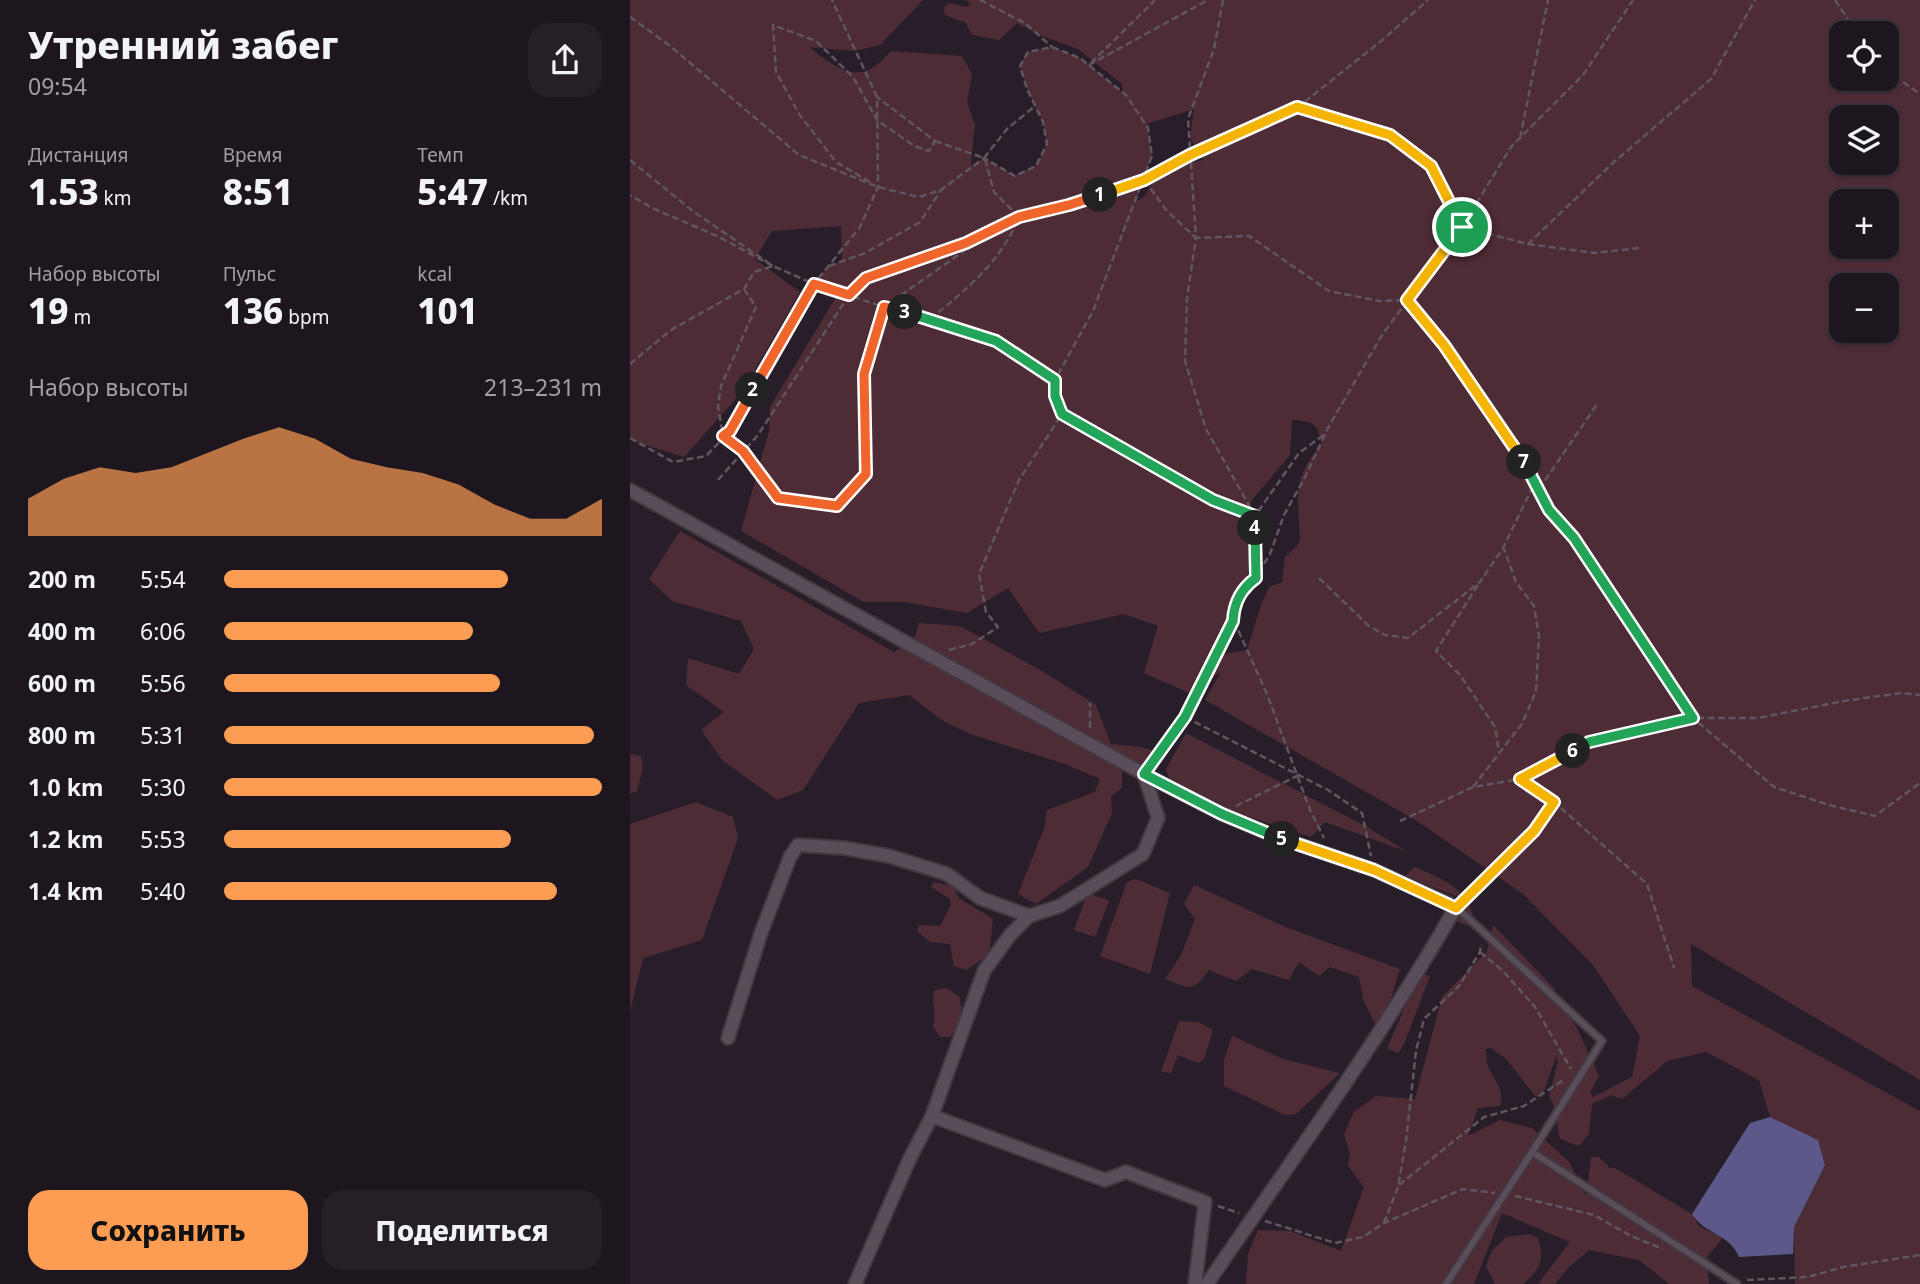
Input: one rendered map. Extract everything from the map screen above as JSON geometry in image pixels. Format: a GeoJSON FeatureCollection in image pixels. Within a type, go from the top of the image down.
{"type":"FeatureCollection","features":[{"type":"Feature","properties":{"kind":"street"},"geometry":{"type":"LineString","coordinates":[[630,490],[1089,745],[1222,814],[1274,836],[1374,870],[1456,908],[1361,1060],[1207,1284]]}},
{"type":"Feature","properties":{"kind":"street"},"geometry":{"type":"LineString","coordinates":[[855,1284],[910,1158],[932,1116],[984,971],[1010,935],[1028,916],[1060,906],[1143,854],[1158,818],[1144,774]]}},
{"type":"Feature","properties":{"kind":"street"},"geometry":{"type":"LineString","coordinates":[[728,1038],[761,933],[790,857],[798,845],[844,848],[889,856],[947,874],[980,898],[1028,916]]}},
{"type":"Feature","properties":{"kind":"street"},"geometry":{"type":"LineString","coordinates":[[932,1116],[1105,1180],[1126,1172],[1205,1202],[1195,1284]]}},
{"type":"Feature","properties":{"kind":"lane"},"geometry":{"type":"LineString","coordinates":[[1446,1284],[1602,1041],[1456,908]]}},
{"type":"Feature","properties":{"kind":"lane"},"geometry":{"type":"LineString","coordinates":[[1532,1153],[1737,1284]]}},
{"type":"Feature","properties":{"kind":"path"},"geometry":{"type":"LineString","coordinates":[[630,438],[673,461],[706,456],[730,431],[814,284],[860,227],[878,187],[877,97],[832,0]]}},
{"type":"Feature","properties":{"kind":"path"},"geometry":{"type":"LineString","coordinates":[[980,0],[1025,23],[1052,47],[1080,58],[1126,95],[1148,128],[1152,156],[1144,180],[1093,311],[1055,380],[1055,396],[1062,414],[1213,500],[1255,516]]}},
{"type":"Feature","properties":{"kind":"path"},"geometry":{"type":"LineString","coordinates":[[1089,65],[1155,0]]}},
{"type":"Feature","properties":{"kind":"path"},"geometry":{"type":"LineString","coordinates":[[1089,65],[1208,0]]}},
{"type":"Feature","properties":{"kind":"path"},"geometry":{"type":"LineString","coordinates":[[1223,0],[1214,49],[1188,118],[1196,239],[1186,298],[1185,360],[1206,429],[1255,516],[1256,578]]}},
{"type":"Feature","properties":{"kind":"path"},"geometry":{"type":"LineString","coordinates":[[718,480],[758,435],[849,295],[866,278],[966,243],[1019,217],[1069,205],[1144,180],[1190,155],[1297,107],[1380,42],[1428,0]]}},
{"type":"Feature","properties":{"kind":"path"},"geometry":{"type":"LineString","coordinates":[[1520,138],[1548,0]]}},
{"type":"Feature","properties":{"kind":"path"},"geometry":{"type":"LineString","coordinates":[[1144,774],[1185,717],[1233,621],[1234,607],[1243,587],[1256,578],[1270,554],[1284,515],[1325,434],[1382,335],[1462,227],[1504,158],[1520,138],[1583,75],[1633,0]]}},
{"type":"Feature","properties":{"kind":"path"},"geometry":{"type":"LineString","coordinates":[[1528,244],[1614,162],[1711,79],[1755,0]]}},
{"type":"Feature","properties":{"kind":"path"},"geometry":{"type":"LineString","coordinates":[[1835,0],[1849,21]]}},
{"type":"Feature","properties":{"kind":"path"},"geometry":{"type":"LineString","coordinates":[[630,17],[669,45],[799,155],[878,187],[919,197],[941,190],[984,158],[1007,129],[1035,106]]}},
{"type":"Feature","properties":{"kind":"path"},"geometry":{"type":"LineString","coordinates":[[878,187],[836,162],[799,114],[776,72],[773,25],[816,41],[853,77],[877,120],[914,146],[929,151],[935,141]]}},
{"type":"Feature","properties":{"kind":"path"},"geometry":{"type":"LineString","coordinates":[[877,97],[935,141],[984,158],[1015,176],[1036,166],[1047,144],[1043,122],[1020,66],[1028,52],[1052,47]]}},
{"type":"Feature","properties":{"kind":"path"},"geometry":{"type":"LineString","coordinates":[[1899,79],[1920,93]]}},
{"type":"Feature","properties":{"kind":"path"},"geometry":{"type":"LineString","coordinates":[[1297,107],[1390,135],[1431,166],[1462,227],[1528,244],[1595,253],[1639,248]]}},
{"type":"Feature","properties":{"kind":"path"},"geometry":{"type":"LineString","coordinates":[[984,158],[993,192],[1019,217]]}},
{"type":"Feature","properties":{"kind":"path"},"geometry":{"type":"LineString","coordinates":[[630,160],[694,212],[773,266]]}},
{"type":"Feature","properties":{"kind":"path"},"geometry":{"type":"LineString","coordinates":[[1144,180],[1167,211],[1196,239],[1249,236],[1329,290],[1379,301],[1407,300]]}},
{"type":"Feature","properties":{"kind":"path"},"geometry":{"type":"LineString","coordinates":[[827,267],[864,253],[920,222],[941,190]]}},
{"type":"Feature","properties":{"kind":"path"},"geometry":{"type":"LineString","coordinates":[[630,195],[652,208],[717,236],[814,284],[884,307],[930,318],[996,341],[1055,380]]}},
{"type":"Feature","properties":{"kind":"path"},"geometry":{"type":"LineString","coordinates":[[930,318],[975,284],[1010,238],[1019,217]]}},
{"type":"Feature","properties":{"kind":"path"},"geometry":{"type":"LineString","coordinates":[[744,289],[755,307],[721,386],[718,406],[723,436],[743,451],[778,498],[837,506],[866,474],[864,374],[884,307],[997,228]]}},
{"type":"Feature","properties":{"kind":"path"},"geometry":{"type":"LineString","coordinates":[[630,364],[671,330],[744,289],[754,272],[773,266]]}},
{"type":"Feature","properties":{"kind":"path"},"geometry":{"type":"LineString","coordinates":[[1407,300],[1444,345],[1500,424],[1549,510],[1574,538],[1693,718],[1773,787],[1829,804],[1875,816],[1920,783]]}},
{"type":"Feature","properties":{"kind":"path"},"geometry":{"type":"LineString","coordinates":[[1539,489],[1598,403]]}},
{"type":"Feature","properties":{"kind":"path"},"geometry":{"type":"LineString","coordinates":[[949,649],[972,644],[998,627],[986,612],[979,574],[1019,480],[1062,414]]}},
{"type":"Feature","properties":{"kind":"path"},"geometry":{"type":"LineString","coordinates":[[1255,516],[1298,453],[1325,434]]}},
{"type":"Feature","properties":{"kind":"path"},"geometry":{"type":"LineString","coordinates":[[1499,752],[1495,727],[1460,675],[1436,651],[1503,548],[1535,482]]}},
{"type":"Feature","properties":{"kind":"path"},"geometry":{"type":"LineString","coordinates":[[1473,787],[1522,724],[1536,691],[1539,636],[1534,606],[1516,582],[1503,548]]}},
{"type":"Feature","properties":{"kind":"path"},"geometry":{"type":"LineString","coordinates":[[1319,578],[1368,626],[1385,635],[1408,638],[1480,582]]}},
{"type":"Feature","properties":{"kind":"path"},"geometry":{"type":"LineString","coordinates":[[1233,621],[1267,694],[1310,810],[1332,857]]}},
{"type":"Feature","properties":{"kind":"path"},"geometry":{"type":"LineString","coordinates":[[1400,821],[1473,787],[1520,779],[1589,742],[1693,718],[1758,718],[1844,701],[1901,693],[1920,695]]}},
{"type":"Feature","properties":{"kind":"path"},"geometry":{"type":"LineString","coordinates":[[1089,745],[1090,703]]}},
{"type":"Feature","properties":{"kind":"path"},"geometry":{"type":"LineString","coordinates":[[1185,717],[1328,790],[1362,813],[1374,870]]}},
{"type":"Feature","properties":{"kind":"path"},"geometry":{"type":"LineString","coordinates":[[1222,814],[1299,775]]}},
{"type":"Feature","properties":{"kind":"path"},"geometry":{"type":"LineString","coordinates":[[1520,779],[1554,802],[1647,884],[1674,968]]}},
{"type":"Feature","properties":{"kind":"path"},"geometry":{"type":"LineString","coordinates":[[1456,908],[1534,831],[1554,802]]}},
{"type":"Feature","properties":{"kind":"path"},"geometry":{"type":"LineString","coordinates":[[1384,1223],[1398,1186],[1416,1051],[1424,1020],[1459,986],[1480,952],[1503,971],[1535,1007],[1574,1073],[1524,1106],[1483,1116],[1398,1186]]}},
{"type":"Feature","properties":{"kind":"path"},"geometry":{"type":"LineString","coordinates":[[1205,1202],[1335,1243],[1363,1237],[1384,1223],[1463,1189],[1527,1197],[1594,1215],[1631,1236],[1668,1252]]}},
{"type":"Feature","properties":{"kind":"path"},"geometry":{"type":"LineString","coordinates":[[1728,1278],[1747,1280],[1808,1277],[1843,1267],[1920,1255]]}},
{"type":"Feature","properties":{"kind":"path"},"geometry":{"type":"LineString","coordinates":[[1778,1279],[1780,1284]]}},
{"type":"Feature","properties":{"kind":"shaded area"},"geometry":{"type":"Polygon","coordinates":[[[630,0],[923,0],[880,45],[854,51],[809,47],[839,68],[857,72],[874,67],[891,51],[962,56],[972,74],[967,102],[975,125],[971,164],[973,166],[984,158],[1015,176],[1036,166],[1047,144],[1043,122],[1027,89],[1020,66],[1028,52],[1052,47],[1080,58],[1122,92],[1122,84],[1078,49],[1042,36],[1017,23],[999,40],[972,35],[966,23],[945,15],[944,8],[948,3],[967,7],[970,3],[966,0],[1920,0],[1920,1080],[1691,944],[1692,986],[1920,1111],[1920,1284],[1795,1284],[1794,1227],[1825,1165],[1818,1140],[1770,1117],[1759,1080],[1706,1052],[1667,1061],[1622,1099],[1611,1095],[1592,1104],[1589,1134],[1579,1146],[1560,1139],[1549,1096],[1558,1061],[1556,1057],[1543,1094],[1536,1097],[1506,1059],[1491,1048],[1486,1049],[1486,1060],[1500,1090],[1500,1106],[1478,1108],[1468,1136],[1500,1120],[1532,1128],[1569,1162],[1586,1196],[1591,1157],[1599,1157],[1610,1168],[1615,1168],[1692,1214],[1699,1226],[1723,1238],[1707,1257],[1709,1284],[1669,1284],[1639,1260],[1589,1250],[1568,1268],[1555,1284],[1538,1284],[1570,1242],[1502,1213],[1474,1284],[1246,1284],[1248,1254],[1258,1230],[1290,1231],[1341,1251],[1364,1187],[1348,1166],[1350,1154],[1344,1135],[1353,1113],[1376,1096],[1415,1099],[1442,997],[1487,951],[1493,925],[1552,986],[1577,1028],[1599,1076],[1590,1092],[1593,1097],[1632,1077],[1640,1036],[1593,965],[1523,894],[1417,821],[1205,700],[1221,672],[1189,693],[1144,673],[1158,626],[1124,614],[1039,633],[1008,588],[967,613],[903,602],[864,602],[741,531],[769,431],[770,407],[839,292],[814,284],[827,267],[842,261],[841,226],[772,231],[755,259],[800,292],[743,391],[684,457],[630,440],[630,0]],[[1194,109],[1147,124],[1152,156],[1136,201],[1145,196],[1160,169],[1203,160],[1190,138],[1194,109]],[[1292,420],[1290,455],[1252,500],[1245,519],[1252,543],[1243,602],[1224,654],[1247,650],[1269,587],[1282,582],[1285,557],[1297,546],[1300,539],[1298,499],[1301,478],[1312,456],[1322,444],[1313,424],[1292,420]]]}},
{"type":"Feature","properties":{"kind":"shaded area"},"geometry":{"type":"Polygon","coordinates":[[[680,531],[894,652],[914,639],[919,623],[960,626],[1042,671],[1096,705],[1111,744],[1141,747],[1157,752],[1144,765],[1122,769],[1122,788],[1111,796],[1112,813],[1088,867],[1036,904],[1018,894],[1045,826],[1047,810],[1095,792],[1100,779],[1065,764],[973,735],[943,721],[909,695],[859,703],[803,790],[777,800],[722,760],[701,730],[724,712],[686,685],[688,658],[739,674],[754,649],[741,621],[672,601],[649,579],[680,531]]]}},
{"type":"Feature","properties":{"kind":"shaded area"},"geometry":{"type":"Polygon","coordinates":[[[1186,733],[1367,827],[1408,852],[1325,822],[1311,837],[1176,796],[1166,769],[1186,733]]]}},
{"type":"Feature","properties":{"kind":"shaded area"},"geometry":{"type":"Polygon","coordinates":[[[630,754],[641,756],[643,768],[637,791],[630,794],[630,754]]]}},
{"type":"Feature","properties":{"kind":"shaded area"},"geometry":{"type":"Polygon","coordinates":[[[696,802],[733,817],[738,838],[702,940],[643,958],[630,1011],[630,824],[696,802]]]}},
{"type":"Feature","properties":{"kind":"shaded area"},"geometry":{"type":"Polygon","coordinates":[[[1415,867],[1444,880],[1459,891],[1474,919],[1468,926],[1453,919],[1461,898],[1405,876],[1415,867]]]}},
{"type":"Feature","properties":{"kind":"shaded area"},"geometry":{"type":"Polygon","coordinates":[[[1136,879],[1170,893],[1150,974],[1100,956],[1127,882],[1136,879]]]}},
{"type":"Feature","properties":{"kind":"shaded area"},"geometry":{"type":"Polygon","coordinates":[[[934,882],[953,886],[959,898],[993,919],[989,955],[966,970],[954,966],[950,944],[930,942],[917,931],[919,925],[940,926],[951,905],[950,899],[931,887],[934,882]]]}},
{"type":"Feature","properties":{"kind":"shaded area"},"geometry":{"type":"Polygon","coordinates":[[[1194,885],[1288,928],[1400,969],[1383,1024],[1374,1022],[1363,999],[1359,977],[1330,967],[1319,976],[1299,962],[1289,980],[1252,969],[1236,981],[1209,970],[1198,983],[1190,987],[1165,979],[1181,955],[1195,919],[1184,904],[1194,885]]]}},
{"type":"Feature","properties":{"kind":"shaded area"},"geometry":{"type":"Polygon","coordinates":[[[1088,893],[1109,901],[1095,937],[1074,930],[1088,893]]]}},
{"type":"Feature","properties":{"kind":"shaded area"},"geometry":{"type":"Polygon","coordinates":[[[1419,973],[1430,976],[1398,1053],[1387,1049],[1419,973]]]}},
{"type":"Feature","properties":{"kind":"shaded area"},"geometry":{"type":"Polygon","coordinates":[[[946,988],[959,996],[962,1013],[950,1037],[940,1037],[933,1026],[933,995],[935,990],[946,988]]]}},
{"type":"Feature","properties":{"kind":"shaded area"},"geometry":{"type":"Polygon","coordinates":[[[1179,1021],[1199,1022],[1213,1030],[1204,1059],[1198,1063],[1178,1055],[1171,1073],[1161,1072],[1179,1021]]]}},
{"type":"Feature","properties":{"kind":"shaded area"},"geometry":{"type":"Polygon","coordinates":[[[1232,1036],[1283,1059],[1340,1073],[1296,1114],[1285,1115],[1224,1086],[1224,1060],[1232,1036]]]}},
{"type":"Feature","properties":{"kind":"shaded area"},"geometry":{"type":"Polygon","coordinates":[[[1770,1117],[1818,1140],[1825,1165],[1794,1227],[1793,1254],[1739,1257],[1729,1243],[1703,1226],[1692,1214],[1750,1123],[1770,1117]]]}},
{"type":"Feature","properties":{"kind":"shaded area"},"geometry":{"type":"Polygon","coordinates":[[[1529,1234],[1538,1238],[1540,1245],[1541,1258],[1537,1269],[1523,1284],[1495,1284],[1486,1266],[1491,1252],[1506,1237],[1529,1234]]]}},
{"type":"Feature","properties":{"kind":"route"},"geometry":{"type":"LineString","coordinates":[[1297,107],[1390,135],[1431,166],[1462,227],[1407,300],[1444,345],[1516,447],[1549,510],[1574,538],[1693,718],[1589,742],[1520,779],[1554,802],[1534,831],[1456,908],[1374,870],[1274,836],[1222,814],[1144,774],[1185,717],[1233,621],[1234,607],[1243,587],[1256,578],[1255,516],[1213,500],[1062,414],[1055,396],[1055,380],[996,341],[930,318],[884,307],[864,374],[866,474],[837,506],[778,498],[752,467],[743,451],[723,436],[730,431],[814,284],[849,295],[866,278],[966,243],[1019,217],[1069,205],[1144,180],[1190,155],[1297,107]]}}]}
